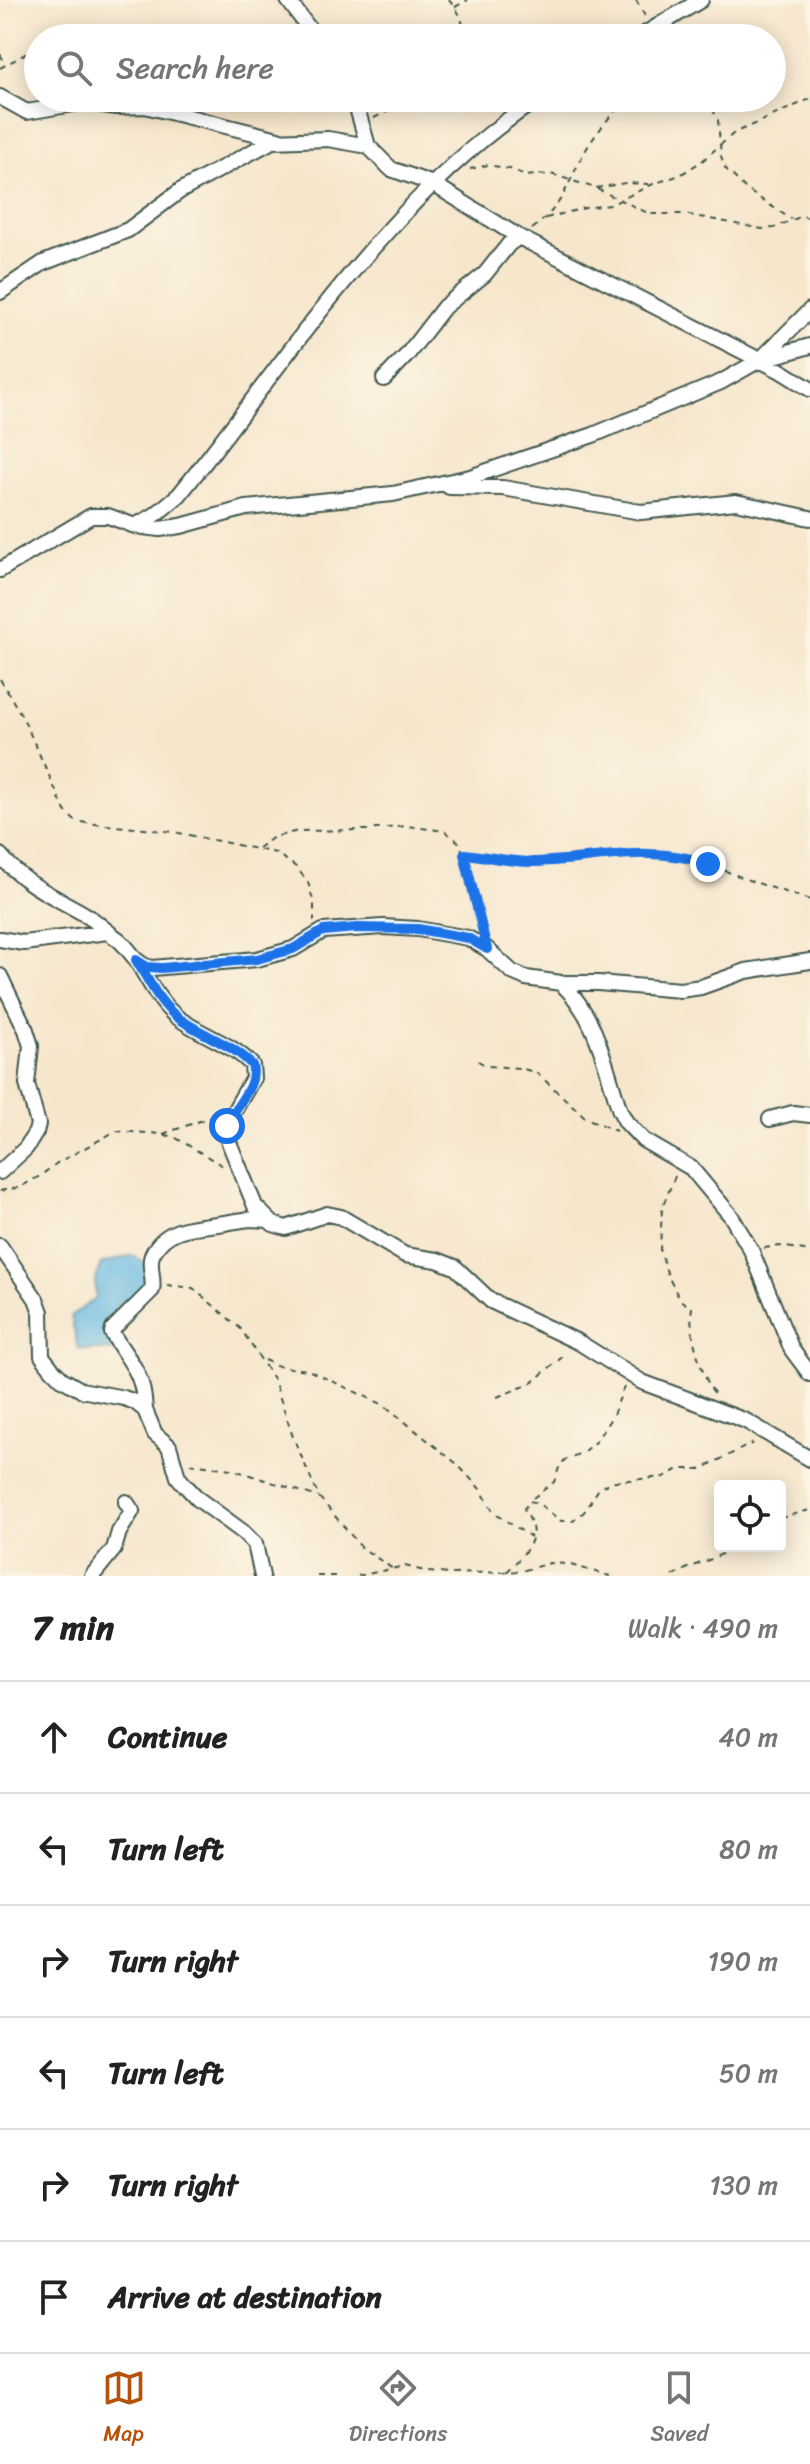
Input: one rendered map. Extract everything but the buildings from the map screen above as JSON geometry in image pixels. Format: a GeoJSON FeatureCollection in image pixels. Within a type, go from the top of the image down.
{"type":"FeatureCollection","features":[{"type":"Feature","properties":{"kind":"street"},"geometry":{"type":"LineString","coordinates":[[288,0],[306,24]]}},
{"type":"Feature","properties":{"kind":"street"},"geometry":{"type":"LineString","coordinates":[[661,24],[701,0]]}},
{"type":"Feature","properties":{"kind":"street"},"geometry":{"type":"LineString","coordinates":[[0,97],[24,110]]}},
{"type":"Feature","properties":{"kind":"street"},"geometry":{"type":"LineString","coordinates":[[169,112],[278,139],[328,139],[368,146]]}},
{"type":"Feature","properties":{"kind":"street"},"geometry":{"type":"LineString","coordinates":[[358,112],[368,146],[391,169],[433,184],[519,237],[760,360],[810,389]]}},
{"type":"Feature","properties":{"kind":"street"},"geometry":{"type":"LineString","coordinates":[[135,526],[179,495],[373,247],[433,184],[519,112]]}},
{"type":"Feature","properties":{"kind":"street"},"geometry":{"type":"LineString","coordinates":[[328,139],[361,126]]}},
{"type":"Feature","properties":{"kind":"street"},"geometry":{"type":"LineString","coordinates":[[0,292],[43,263],[128,230],[180,191],[278,139]]}},
{"type":"Feature","properties":{"kind":"street"},"geometry":{"type":"LineString","coordinates":[[384,379],[444,307],[485,274],[509,244],[519,237]]}},
{"type":"Feature","properties":{"kind":"street"},"geometry":{"type":"LineString","coordinates":[[760,360],[810,310]]}},
{"type":"Feature","properties":{"kind":"street"},"geometry":{"type":"LineString","coordinates":[[0,570],[91,516],[108,516],[149,529],[170,528],[246,508],[393,494],[482,473],[580,440],[721,382],[760,360],[810,346]]}},
{"type":"Feature","properties":{"kind":"street"},"geometry":{"type":"LineString","coordinates":[[428,486],[503,488],[641,512],[736,502],[810,518]]}},
{"type":"Feature","properties":{"kind":"street"},"geometry":{"type":"LineString","coordinates":[[0,855],[22,879],[88,916],[123,943],[175,1015],[238,1052],[252,1065],[253,1078],[227,1126],[228,1139],[255,1206],[276,1226],[286,1228],[319,1215],[341,1217],[405,1255],[437,1260],[455,1267],[491,1301],[580,1343],[628,1374],[656,1388],[724,1412],[810,1459]]}},
{"type":"Feature","properties":{"kind":"street"},"geometry":{"type":"LineString","coordinates":[[136,960],[152,968],[249,961],[293,949],[323,931],[357,928],[418,929],[468,938],[487,949],[512,972],[526,978],[561,983],[680,990],[701,987],[746,971],[810,961]]}},
{"type":"Feature","properties":{"kind":"street"},"geometry":{"type":"LineString","coordinates":[[0,939],[24,943],[107,932]]}},
{"type":"Feature","properties":{"kind":"street"},"geometry":{"type":"LineString","coordinates":[[0,976],[31,1046],[27,1084],[38,1124],[26,1148],[0,1172]]}},
{"type":"Feature","properties":{"kind":"street"},"geometry":{"type":"LineString","coordinates":[[561,983],[574,994],[589,1016],[620,1111],[643,1140],[682,1161],[731,1216],[751,1250],[792,1350],[810,1374]]}},
{"type":"Feature","properties":{"kind":"street"},"geometry":{"type":"LineString","coordinates":[[770,1119],[779,1114],[810,1115]]}},
{"type":"Feature","properties":{"kind":"street"},"geometry":{"type":"LineString","coordinates":[[262,1576],[255,1544],[198,1499],[178,1477],[169,1446],[155,1434],[145,1410],[144,1393],[137,1371],[112,1333],[144,1299],[153,1284],[151,1255],[160,1243],[181,1229],[244,1218],[268,1220]]}},
{"type":"Feature","properties":{"kind":"street"},"geometry":{"type":"LineString","coordinates":[[0,1246],[36,1299],[41,1312],[42,1356],[52,1369],[81,1390],[124,1398],[145,1410]]}},
{"type":"Feature","properties":{"kind":"street"},"geometry":{"type":"LineString","coordinates":[[92,1576],[115,1547],[119,1532],[132,1511],[126,1502]]}},
{"type":"Feature","properties":{"kind":"path"},"geometry":{"type":"LineString","coordinates":[[449,0],[463,24]]}},
{"type":"Feature","properties":{"kind":"path"},"geometry":{"type":"LineString","coordinates":[[454,8],[468,0]]}},
{"type":"Feature","properties":{"kind":"path"},"geometry":{"type":"LineString","coordinates":[[636,0],[650,24]]}},
{"type":"Feature","properties":{"kind":"path"},"geometry":{"type":"LineString","coordinates":[[0,54],[6,64]]}},
{"type":"Feature","properties":{"kind":"path"},"geometry":{"type":"LineString","coordinates":[[0,68],[24,54]]}},
{"type":"Feature","properties":{"kind":"path"},"geometry":{"type":"LineString","coordinates":[[786,110],[810,99]]}},
{"type":"Feature","properties":{"kind":"path"},"geometry":{"type":"LineString","coordinates":[[361,126],[387,112]]}},
{"type":"Feature","properties":{"kind":"path"},"geometry":{"type":"LineString","coordinates":[[519,237],[546,218],[565,196],[590,144],[614,112]]}},
{"type":"Feature","properties":{"kind":"path"},"geometry":{"type":"LineString","coordinates":[[714,112],[718,120],[723,164],[727,171],[750,192],[792,219]]}},
{"type":"Feature","properties":{"kind":"path"},"geometry":{"type":"LineString","coordinates":[[546,218],[610,205],[690,170],[734,133],[781,112]]}},
{"type":"Feature","properties":{"kind":"path"},"geometry":{"type":"LineString","coordinates":[[469,169],[493,165],[525,176],[545,173],[595,188],[650,214],[684,214],[762,229],[774,228],[802,216],[810,218]]}},
{"type":"Feature","properties":{"kind":"path"},"geometry":{"type":"LineString","coordinates":[[595,188],[625,183],[653,184]]}},
{"type":"Feature","properties":{"kind":"path"},"geometry":{"type":"LineString","coordinates":[[0,679],[23,718],[65,811],[74,820],[118,828],[174,832],[276,853],[296,867],[308,882],[314,904],[315,934]]}},
{"type":"Feature","properties":{"kind":"path"},"geometry":{"type":"LineString","coordinates":[[258,848],[284,833],[407,826],[445,831],[454,835],[464,854],[487,949]]}},
{"type":"Feature","properties":{"kind":"path"},"geometry":{"type":"LineString","coordinates":[[464,854],[528,862],[676,855],[690,857],[810,900]]}},
{"type":"Feature","properties":{"kind":"path"},"geometry":{"type":"LineString","coordinates":[[478,1061],[487,1066],[520,1068],[537,1073],[595,1124],[625,1137],[643,1140]]}},
{"type":"Feature","properties":{"kind":"path"},"geometry":{"type":"LineString","coordinates":[[162,1134],[234,1109]]}},
{"type":"Feature","properties":{"kind":"path"},"geometry":{"type":"LineString","coordinates":[[0,1191],[20,1187],[116,1131],[176,1138],[201,1151],[231,1174]]}},
{"type":"Feature","properties":{"kind":"path"},"geometry":{"type":"LineString","coordinates":[[682,1161],[662,1208],[662,1259],[680,1300],[692,1308],[691,1323],[703,1373],[724,1412]]}},
{"type":"Feature","properties":{"kind":"path"},"geometry":{"type":"LineString","coordinates":[[751,1250],[780,1246],[810,1251]]}},
{"type":"Feature","properties":{"kind":"path"},"geometry":{"type":"LineString","coordinates":[[153,1284],[197,1290],[241,1329],[263,1359],[280,1393],[293,1437],[319,1497],[361,1547],[393,1569]]}},
{"type":"Feature","properties":{"kind":"path"},"geometry":{"type":"LineString","coordinates":[[497,1397],[536,1380],[580,1343]]}},
{"type":"Feature","properties":{"kind":"path"},"geometry":{"type":"LineString","coordinates":[[263,1359],[281,1367],[308,1370],[384,1405],[457,1464],[476,1484],[494,1513],[533,1539]]}},
{"type":"Feature","properties":{"kind":"path"},"geometry":{"type":"LineString","coordinates":[[507,1572],[533,1539],[534,1526],[524,1509],[526,1503],[554,1482],[565,1460],[583,1452],[596,1441],[613,1415],[628,1374]]}},
{"type":"Feature","properties":{"kind":"path"},"geometry":{"type":"LineString","coordinates":[[533,1500],[561,1521],[573,1521],[584,1512],[595,1493],[608,1484],[664,1477],[679,1469],[701,1469],[768,1435]]}},
{"type":"Feature","properties":{"kind":"path"},"geometry":{"type":"LineString","coordinates":[[174,1457],[193,1464],[231,1469],[319,1497]]}},
{"type":"Feature","properties":{"kind":"path"},"geometry":{"type":"LineString","coordinates":[[786,1516],[810,1510]]}},
{"type":"Feature","properties":{"kind":"path"},"geometry":{"type":"LineString","coordinates":[[673,1576],[700,1561],[726,1552]]}},
{"type":"Feature","properties":{"kind":"path"},"geometry":{"type":"LineString","coordinates":[[358,1576],[412,1566],[428,1572],[450,1574],[507,1572],[550,1563],[567,1564],[610,1576]]}},
{"type":"Feature","properties":{"kind":"path"},"geometry":{"type":"LineString","coordinates":[[317,1576],[337,1576]]}},
{"type":"Feature","properties":{"kind":"water"},"geometry":{"type":"Polygon","coordinates":[[[133,1255],[149,1266],[148,1286],[117,1306],[107,1334],[113,1351],[78,1349],[71,1316],[96,1298],[95,1283],[101,1264],[133,1255]]]}},
{"type":"Feature","properties":{"kind":"route"},"geometry":{"type":"LineString","coordinates":[[227,1126],[234,1109],[250,1086],[254,1074],[252,1065],[238,1052],[178,1018],[155,991],[136,960],[147,967],[162,968],[257,959],[293,949],[323,931],[383,927],[418,929],[468,938],[487,949],[464,854],[528,862],[655,854],[690,857],[708,864]]}}]}
